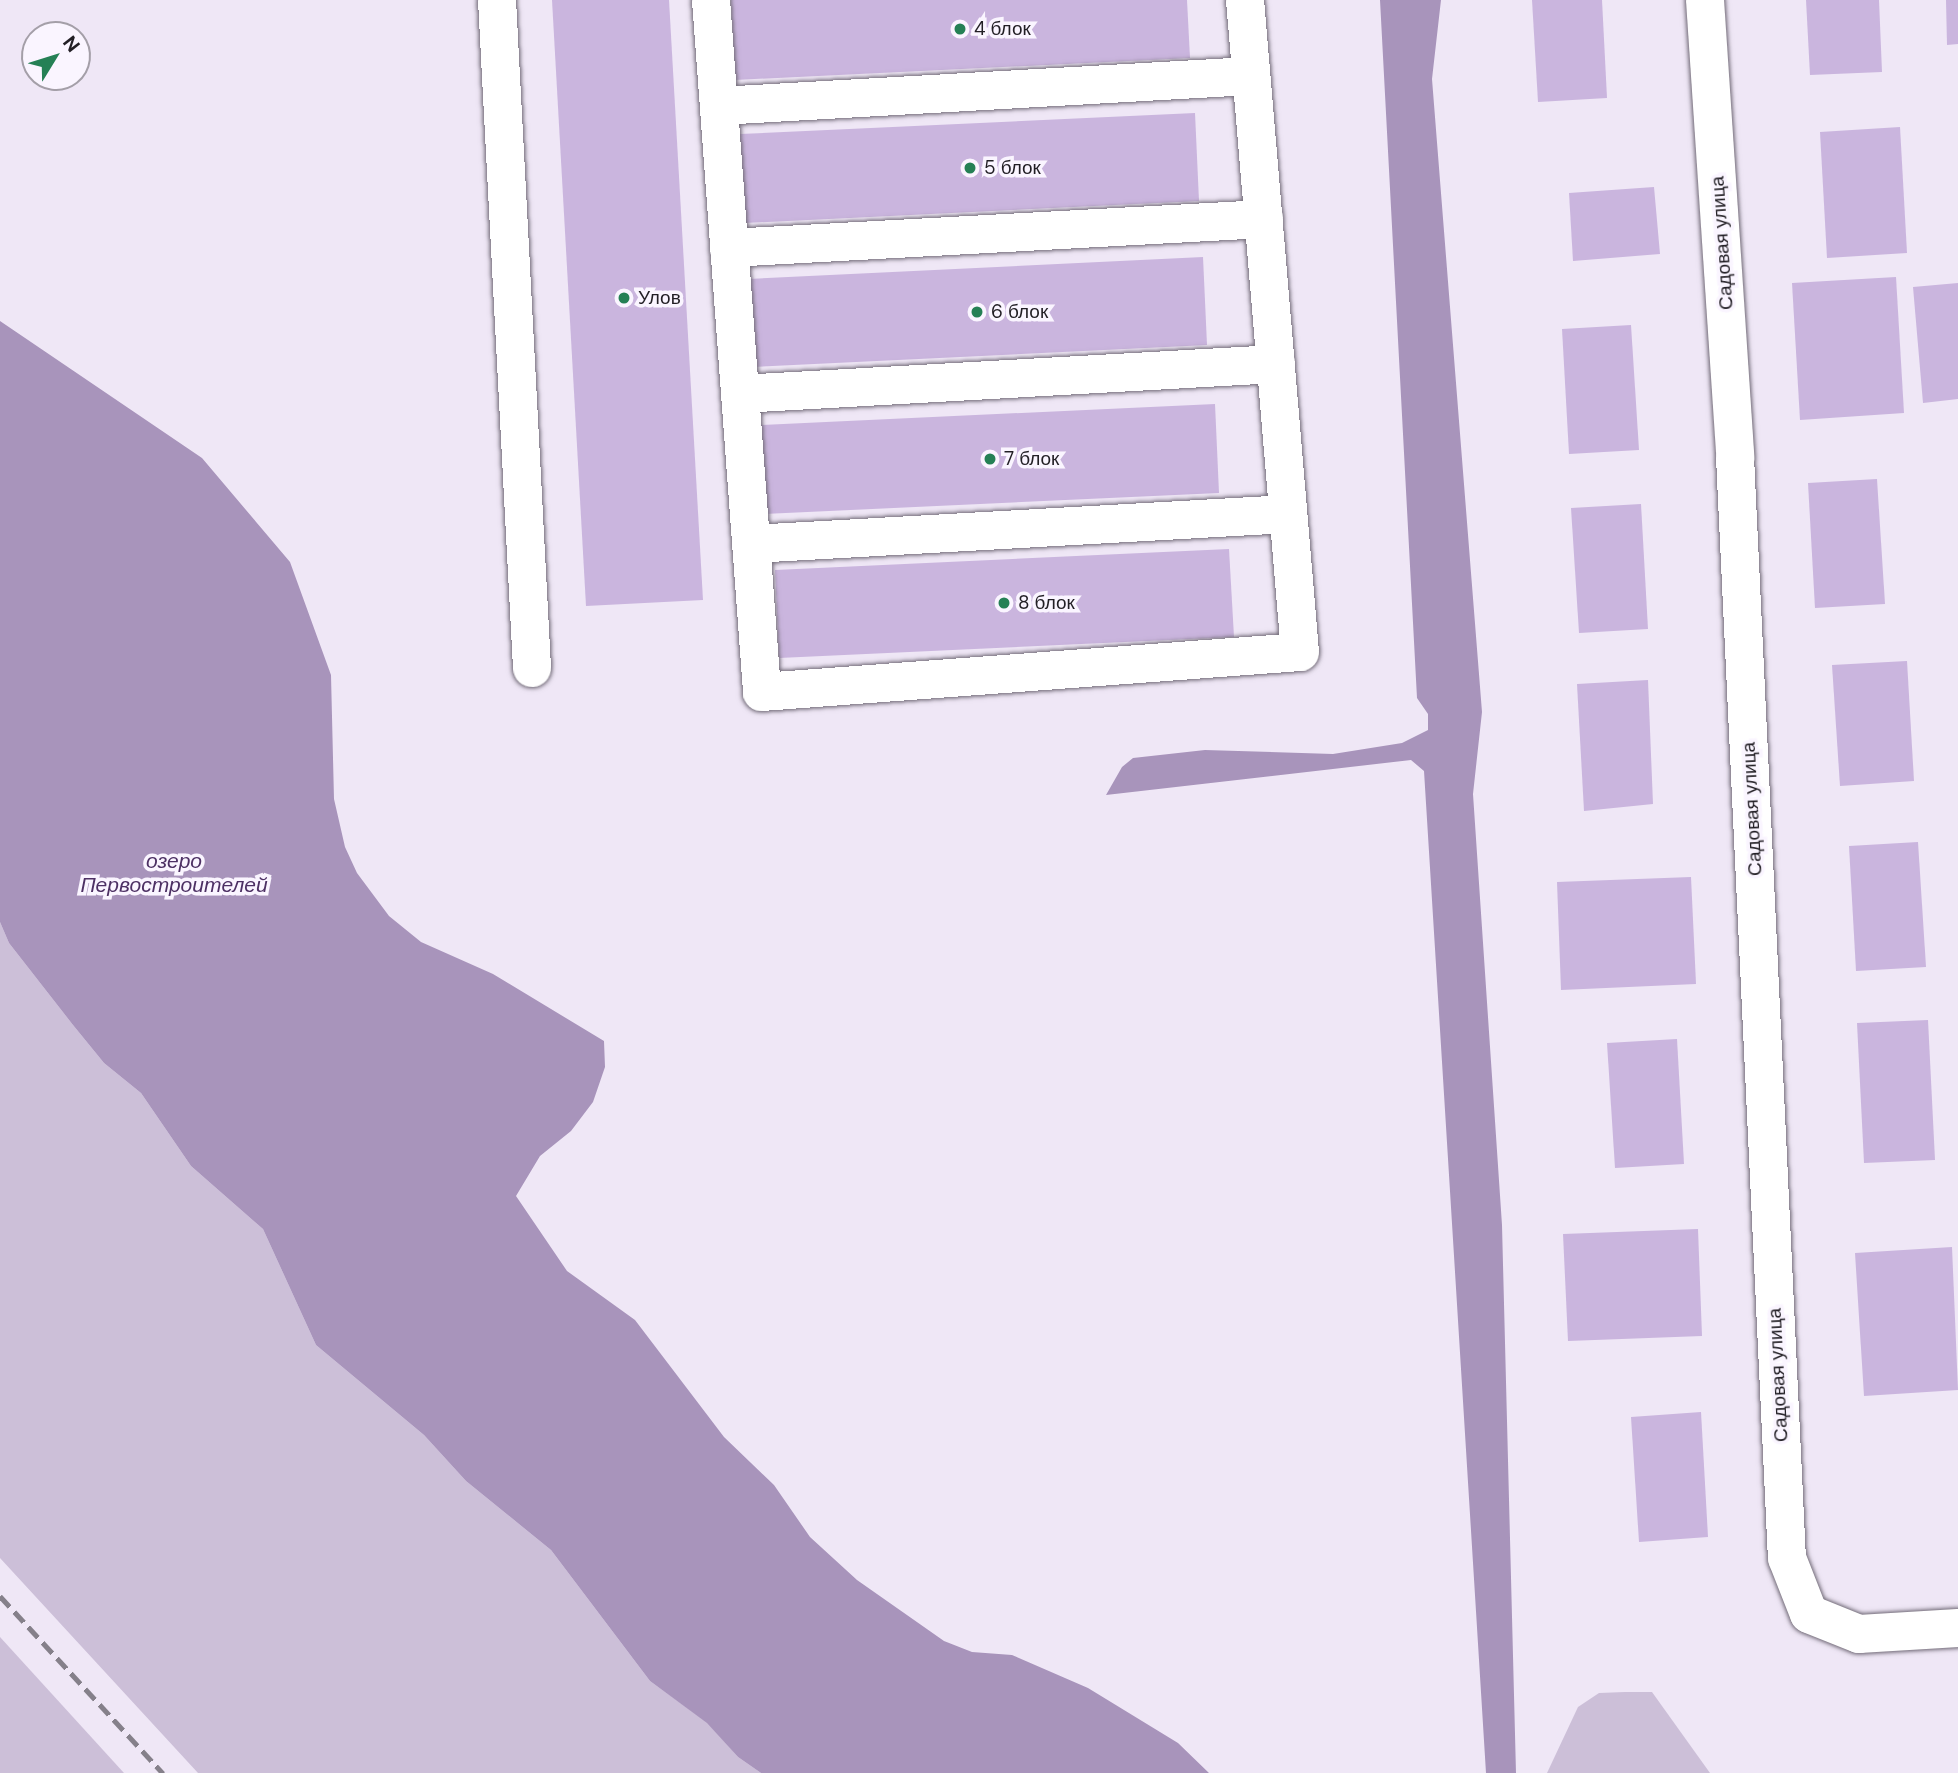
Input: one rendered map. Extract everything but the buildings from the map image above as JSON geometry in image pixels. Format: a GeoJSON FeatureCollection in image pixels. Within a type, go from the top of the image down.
{"type":"FeatureCollection","features":[{"type":"Feature","properties":{"kind":"street"},"geometry":{"type":"LineString","coordinates":[[497,0],[532,668]]}},
{"type":"Feature","properties":{"kind":"street"},"geometry":{"type":"LineString","coordinates":[[711,0],[762,692],[1300,653],[1245,0]]}},
{"type":"Feature","properties":{"kind":"street","name":"Садовая улица"},"geometry":{"type":"LineString","coordinates":[[1705,0],[1735,457],[1787,1558],[1809,1614],[1859,1634],[1958,1628]]}},
{"type":"Feature","properties":{"kind":"street"},"geometry":{"type":"LineString","coordinates":[[719,106],[1251,76]]}},
{"type":"Feature","properties":{"kind":"street"},"geometry":{"type":"LineString","coordinates":[[729,248],[1264,219]]}},
{"type":"Feature","properties":{"kind":"street"},"geometry":{"type":"LineString","coordinates":[[740,394],[1276,364]]}},
{"type":"Feature","properties":{"kind":"street"},"geometry":{"type":"LineString","coordinates":[[752,544],[1288,514]]}},
{"type":"Feature","properties":{"kind":"shaded area"},"geometry":{"type":"Polygon","coordinates":[[[0,922],[9,943],[73,1025],[104,1063],[141,1093],[191,1166],[263,1229],[316,1345],[424,1435],[466,1481],[551,1550],[650,1681],[708,1723],[738,1757],[761,1773],[198,1773],[0,1558],[0,922]]]}},
{"type":"Feature","properties":{"kind":"shaded area"},"geometry":{"type":"Polygon","coordinates":[[[0,1637],[124,1773],[0,1773],[0,1637]]]}},
{"type":"Feature","properties":{"kind":"shaded area"},"geometry":{"type":"Polygon","coordinates":[[[1652,1692],[1710,1773],[1547,1773],[1578,1707],[1599,1693],[1652,1692]]]}},
{"type":"Feature","properties":{"kind":"water"},"geometry":{"type":"Polygon","coordinates":[[[1380,0],[1441,0],[1432,79],[1482,712],[1473,794],[1502,1225],[1516,1773],[1486,1773],[1424,771],[1411,760],[1106,795],[1122,767],[1133,758],[1205,750],[1333,754],[1402,743],[1428,730],[1428,714],[1417,698],[1380,0]]]}},
{"type":"Feature","properties":{"kind":"water","name":"озеро Первостроителей"},"geometry":{"type":"Polygon","coordinates":[[[0,321],[202,458],[290,562],[331,675],[334,799],[345,847],[357,873],[389,916],[421,942],[493,974],[604,1041],[605,1067],[593,1102],[571,1131],[540,1156],[516,1196],[567,1271],[635,1320],[724,1437],[774,1485],[810,1537],[857,1580],[944,1641],[972,1652],[1012,1655],[1088,1688],[1178,1743],[1209,1773],[761,1773],[738,1757],[707,1723],[650,1681],[551,1550],[466,1481],[424,1435],[316,1345],[263,1229],[191,1166],[141,1093],[104,1063],[73,1025],[9,943],[0,922],[0,321]]]}},
{"type":"Feature","properties":{"kind":"railway"},"geometry":{"type":"LineString","coordinates":[[0,1596],[163,1773]]}},
{"type":"Feature","properties":{"kind":"place","name":"4 блок"},"geometry":{"type":"Point","coordinates":[960,29]}},
{"type":"Feature","properties":{"kind":"place","name":"5 блок"},"geometry":{"type":"Point","coordinates":[970,168]}},
{"type":"Feature","properties":{"kind":"place","name":"Улов"},"geometry":{"type":"Point","coordinates":[624,298]}},
{"type":"Feature","properties":{"kind":"place","name":"6 блок"},"geometry":{"type":"Point","coordinates":[977,312]}},
{"type":"Feature","properties":{"kind":"place","name":"7 блок"},"geometry":{"type":"Point","coordinates":[990,459]}},
{"type":"Feature","properties":{"kind":"place","name":"8 блок"},"geometry":{"type":"Point","coordinates":[1004,603]}}]}
